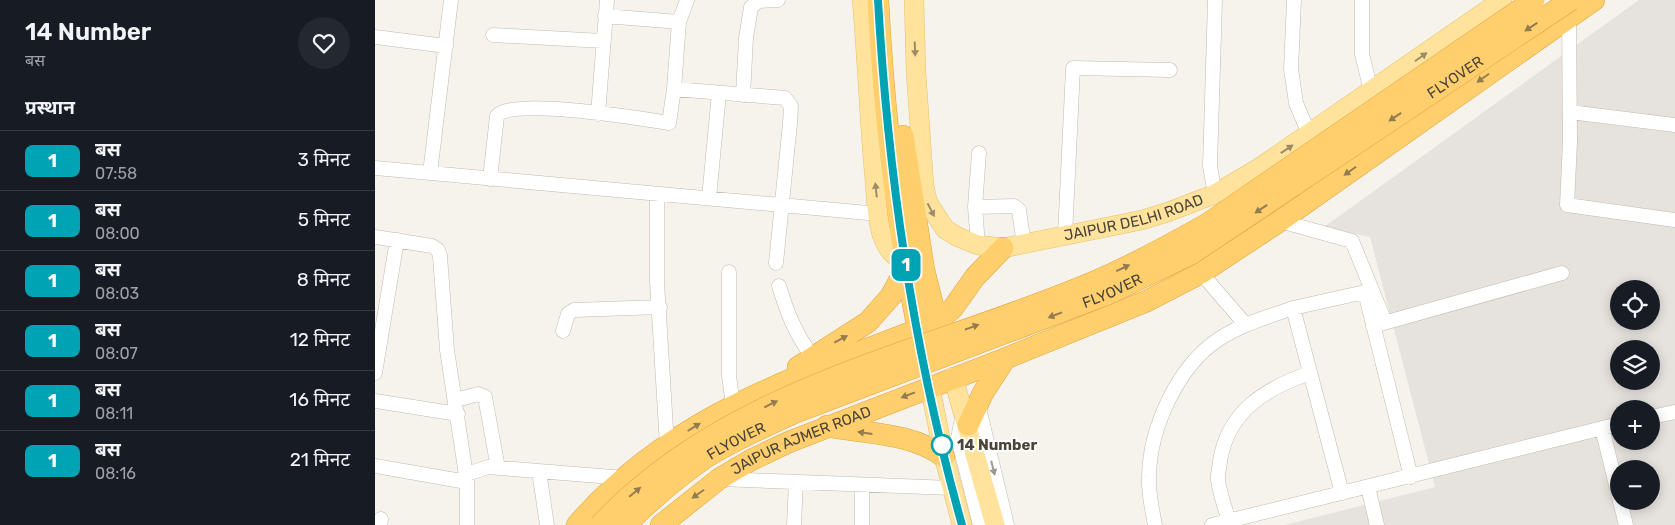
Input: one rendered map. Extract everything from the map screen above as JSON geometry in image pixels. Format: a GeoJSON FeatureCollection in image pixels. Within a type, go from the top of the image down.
{"type":"FeatureCollection","features":[{"type":"Feature","properties":{"kind":"highway"},"geometry":{"type":"LineString","coordinates":[[878,0],[888,134],[905,259],[927,326],[953,377]]}},
{"type":"Feature","properties":{"kind":"highway"},"geometry":{"type":"LineString","coordinates":[[891,0],[895,67],[927,326],[930,387]]}},
{"type":"Feature","properties":{"kind":"highway","name":"FLYOVER"},"geometry":{"type":"LineString","coordinates":[[600,525],[632,494],[668,465],[704,440],[741,418],[817,385],[1088,284],[1164,249],[1207,224],[1534,0]]}},
{"type":"Feature","properties":{"kind":"highway"},"geometry":{"type":"LineString","coordinates":[[1570,9],[1594,0]]}},
{"type":"Feature","properties":{"kind":"highway","name":"FLYOVER"},"geometry":{"type":"LineString","coordinates":[[625,525],[667,487],[697,464],[745,435],[794,413],[1108,294],[1191,254],[1570,9]]}},
{"type":"Feature","properties":{"kind":"highway","name":"JAIPUR AJMER ROAD"},"geometry":{"type":"LineString","coordinates":[[661,525],[719,479],[751,460],[826,426],[1005,359],[1147,301],[1201,273],[1280,220],[1570,9]]}},
{"type":"Feature","properties":{"kind":"highway"},"geometry":{"type":"LineString","coordinates":[[577,525],[625,478],[667,444],[733,405],[771,386],[927,326],[953,308],[975,277],[1003,248]]}},
{"type":"Feature","properties":{"kind":"highway"},"geometry":{"type":"LineString","coordinates":[[771,386],[868,322],[891,296],[905,259]]}},
{"type":"Feature","properties":{"kind":"highway"},"geometry":{"type":"LineString","coordinates":[[967,419],[1005,359]]}},
{"type":"Feature","properties":{"kind":"highway"},"geometry":{"type":"LineString","coordinates":[[826,426],[909,440],[923,444],[944,457]]}},
{"type":"Feature","properties":{"kind":"main road"},"geometry":{"type":"LineString","coordinates":[[862,0],[881,233],[888,248],[895,257],[905,259]]}},
{"type":"Feature","properties":{"kind":"main road","name":"JAIPUR DELHI ROAD"},"geometry":{"type":"LineString","coordinates":[[913,0],[924,186],[928,203],[945,229],[958,237],[978,244],[1003,248],[1142,220],[1197,203],[1215,194],[1309,134],[1501,0]]}},
{"type":"Feature","properties":{"kind":"main road"},"geometry":{"type":"LineString","coordinates":[[953,377],[967,419],[995,525]]}},
{"type":"Feature","properties":{"kind":"main road"},"geometry":{"type":"LineString","coordinates":[[930,387],[944,457],[962,525]]}},
{"type":"Feature","properties":{"kind":"street"},"geometry":{"type":"LineString","coordinates":[[430,173],[451,0]]}},
{"type":"Feature","properties":{"kind":"street"},"geometry":{"type":"LineString","coordinates":[[598,114],[607,0]]}},
{"type":"Feature","properties":{"kind":"street"},"geometry":{"type":"LineString","coordinates":[[490,179],[497,116],[499,113],[507,110],[549,108],[669,123],[674,89],[679,22],[687,0]]}},
{"type":"Feature","properties":{"kind":"street"},"geometry":{"type":"LineString","coordinates":[[743,95],[746,38],[751,7],[759,1],[778,0]]}},
{"type":"Feature","properties":{"kind":"street"},"geometry":{"type":"LineString","coordinates":[[1215,0],[1209,166],[1215,194]]}},
{"type":"Feature","properties":{"kind":"street"},"geometry":{"type":"LineString","coordinates":[[1294,0],[1291,69],[1296,103],[1309,134]]}},
{"type":"Feature","properties":{"kind":"street"},"geometry":{"type":"LineString","coordinates":[[1362,0],[1362,54],[1371,91]]}},
{"type":"Feature","properties":{"kind":"street"},"geometry":{"type":"LineString","coordinates":[[1570,9],[1570,112],[1567,205],[1675,220]]}},
{"type":"Feature","properties":{"kind":"street"},"geometry":{"type":"LineString","coordinates":[[605,16],[679,22]]}},
{"type":"Feature","properties":{"kind":"street"},"geometry":{"type":"LineString","coordinates":[[493,35],[603,41]]}},
{"type":"Feature","properties":{"kind":"street"},"geometry":{"type":"LineString","coordinates":[[375,37],[446,46]]}},
{"type":"Feature","properties":{"kind":"street"},"geometry":{"type":"LineString","coordinates":[[1065,236],[1073,68],[1170,70]]}},
{"type":"Feature","properties":{"kind":"street"},"geometry":{"type":"LineString","coordinates":[[674,89],[785,98],[791,106],[776,263]]}},
{"type":"Feature","properties":{"kind":"street"},"geometry":{"type":"LineString","coordinates":[[709,198],[719,93]]}},
{"type":"Feature","properties":{"kind":"street"},"geometry":{"type":"LineString","coordinates":[[1570,112],[1675,125]]}},
{"type":"Feature","properties":{"kind":"street"},"geometry":{"type":"LineString","coordinates":[[978,244],[975,208],[979,153]]}},
{"type":"Feature","properties":{"kind":"street"},"geometry":{"type":"LineString","coordinates":[[375,168],[879,214]]}},
{"type":"Feature","properties":{"kind":"street"},"geometry":{"type":"LineString","coordinates":[[657,194],[657,282],[667,444]]}},
{"type":"Feature","properties":{"kind":"street"},"geometry":{"type":"LineString","coordinates":[[975,208],[1014,206],[1019,210],[1024,244]]}},
{"type":"Feature","properties":{"kind":"street"},"geometry":{"type":"LineString","coordinates":[[1280,220],[1353,241],[1379,324],[1411,477]]}},
{"type":"Feature","properties":{"kind":"street"},"geometry":{"type":"LineString","coordinates":[[375,238],[432,246],[438,250],[447,350],[467,478],[467,525]]}},
{"type":"Feature","properties":{"kind":"street"},"geometry":{"type":"LineString","coordinates":[[375,373],[397,240]]}},
{"type":"Feature","properties":{"kind":"street"},"geometry":{"type":"LineString","coordinates":[[729,272],[729,376],[733,405]]}},
{"type":"Feature","properties":{"kind":"street"},"geometry":{"type":"LineString","coordinates":[[1201,273],[1246,325]]}},
{"type":"Feature","properties":{"kind":"street"},"geometry":{"type":"LineString","coordinates":[[1379,324],[1562,273]]}},
{"type":"Feature","properties":{"kind":"street"},"geometry":{"type":"LineString","coordinates":[[779,286],[792,323],[813,357]]}},
{"type":"Feature","properties":{"kind":"street"},"geometry":{"type":"LineString","coordinates":[[1155,525],[1149,476],[1154,431],[1171,396],[1196,358],[1220,339],[1246,325],[1293,308],[1365,292],[1379,324]]}},
{"type":"Feature","properties":{"kind":"street"},"geometry":{"type":"LineString","coordinates":[[563,331],[568,314],[574,310],[660,307]]}},
{"type":"Feature","properties":{"kind":"street"},"geometry":{"type":"LineString","coordinates":[[1293,308],[1342,493]]}},
{"type":"Feature","properties":{"kind":"street"},"geometry":{"type":"LineString","coordinates":[[1229,521],[1218,479],[1222,450],[1232,426],[1254,401],[1280,383],[1310,373]]}},
{"type":"Feature","properties":{"kind":"street"},"geometry":{"type":"LineString","coordinates":[[375,401],[457,407],[478,394],[485,397],[498,468]]}},
{"type":"Feature","properties":{"kind":"street"},"geometry":{"type":"LineString","coordinates":[[1660,415],[1675,412]]}},
{"type":"Feature","properties":{"kind":"street"},"geometry":{"type":"LineString","coordinates":[[936,418],[967,419]]}},
{"type":"Feature","properties":{"kind":"street"},"geometry":{"type":"LineString","coordinates":[[967,419],[980,525]]}},
{"type":"Feature","properties":{"kind":"street"},"geometry":{"type":"LineString","coordinates":[[967,419],[1007,525]]}},
{"type":"Feature","properties":{"kind":"street"},"geometry":{"type":"LineString","coordinates":[[1212,525],[1610,426]]}},
{"type":"Feature","properties":{"kind":"street"},"geometry":{"type":"LineString","coordinates":[[1602,428],[1610,460]]}},
{"type":"Feature","properties":{"kind":"street"},"geometry":{"type":"LineString","coordinates":[[375,466],[467,478],[488,467],[625,478]]}},
{"type":"Feature","properties":{"kind":"street"},"geometry":{"type":"LineString","coordinates":[[539,471],[547,525]]}},
{"type":"Feature","properties":{"kind":"street"},"geometry":{"type":"LineString","coordinates":[[719,479],[952,488]]}},
{"type":"Feature","properties":{"kind":"street"},"geometry":{"type":"LineString","coordinates":[[794,525],[796,482]]}},
{"type":"Feature","properties":{"kind":"street"},"geometry":{"type":"LineString","coordinates":[[861,525],[862,485]]}},
{"type":"Feature","properties":{"kind":"street"},"geometry":{"type":"LineString","coordinates":[[1368,487],[1377,525]]}},
{"type":"Feature","properties":{"kind":"street"},"geometry":{"type":"LineString","coordinates":[[1622,510],[1625,525]]}},
{"type":"Feature","properties":{"kind":"shaded area"},"geometry":{"type":"Polygon","coordinates":[[[1639,0],[1675,0],[1675,525],[1285,525],[1435,487],[1370,237],[1324,227],[1639,0]]]}},
{"type":"Feature","properties":{"kind":"bus line","name":"1"},"geometry":{"type":"LineString","coordinates":[[878,0],[882,77],[903,247],[944,457],[962,525]]}},
{"type":"Feature","properties":{"kind":"place","name":"14 Number"},"geometry":{"type":"Point","coordinates":[942,445]}}]}
